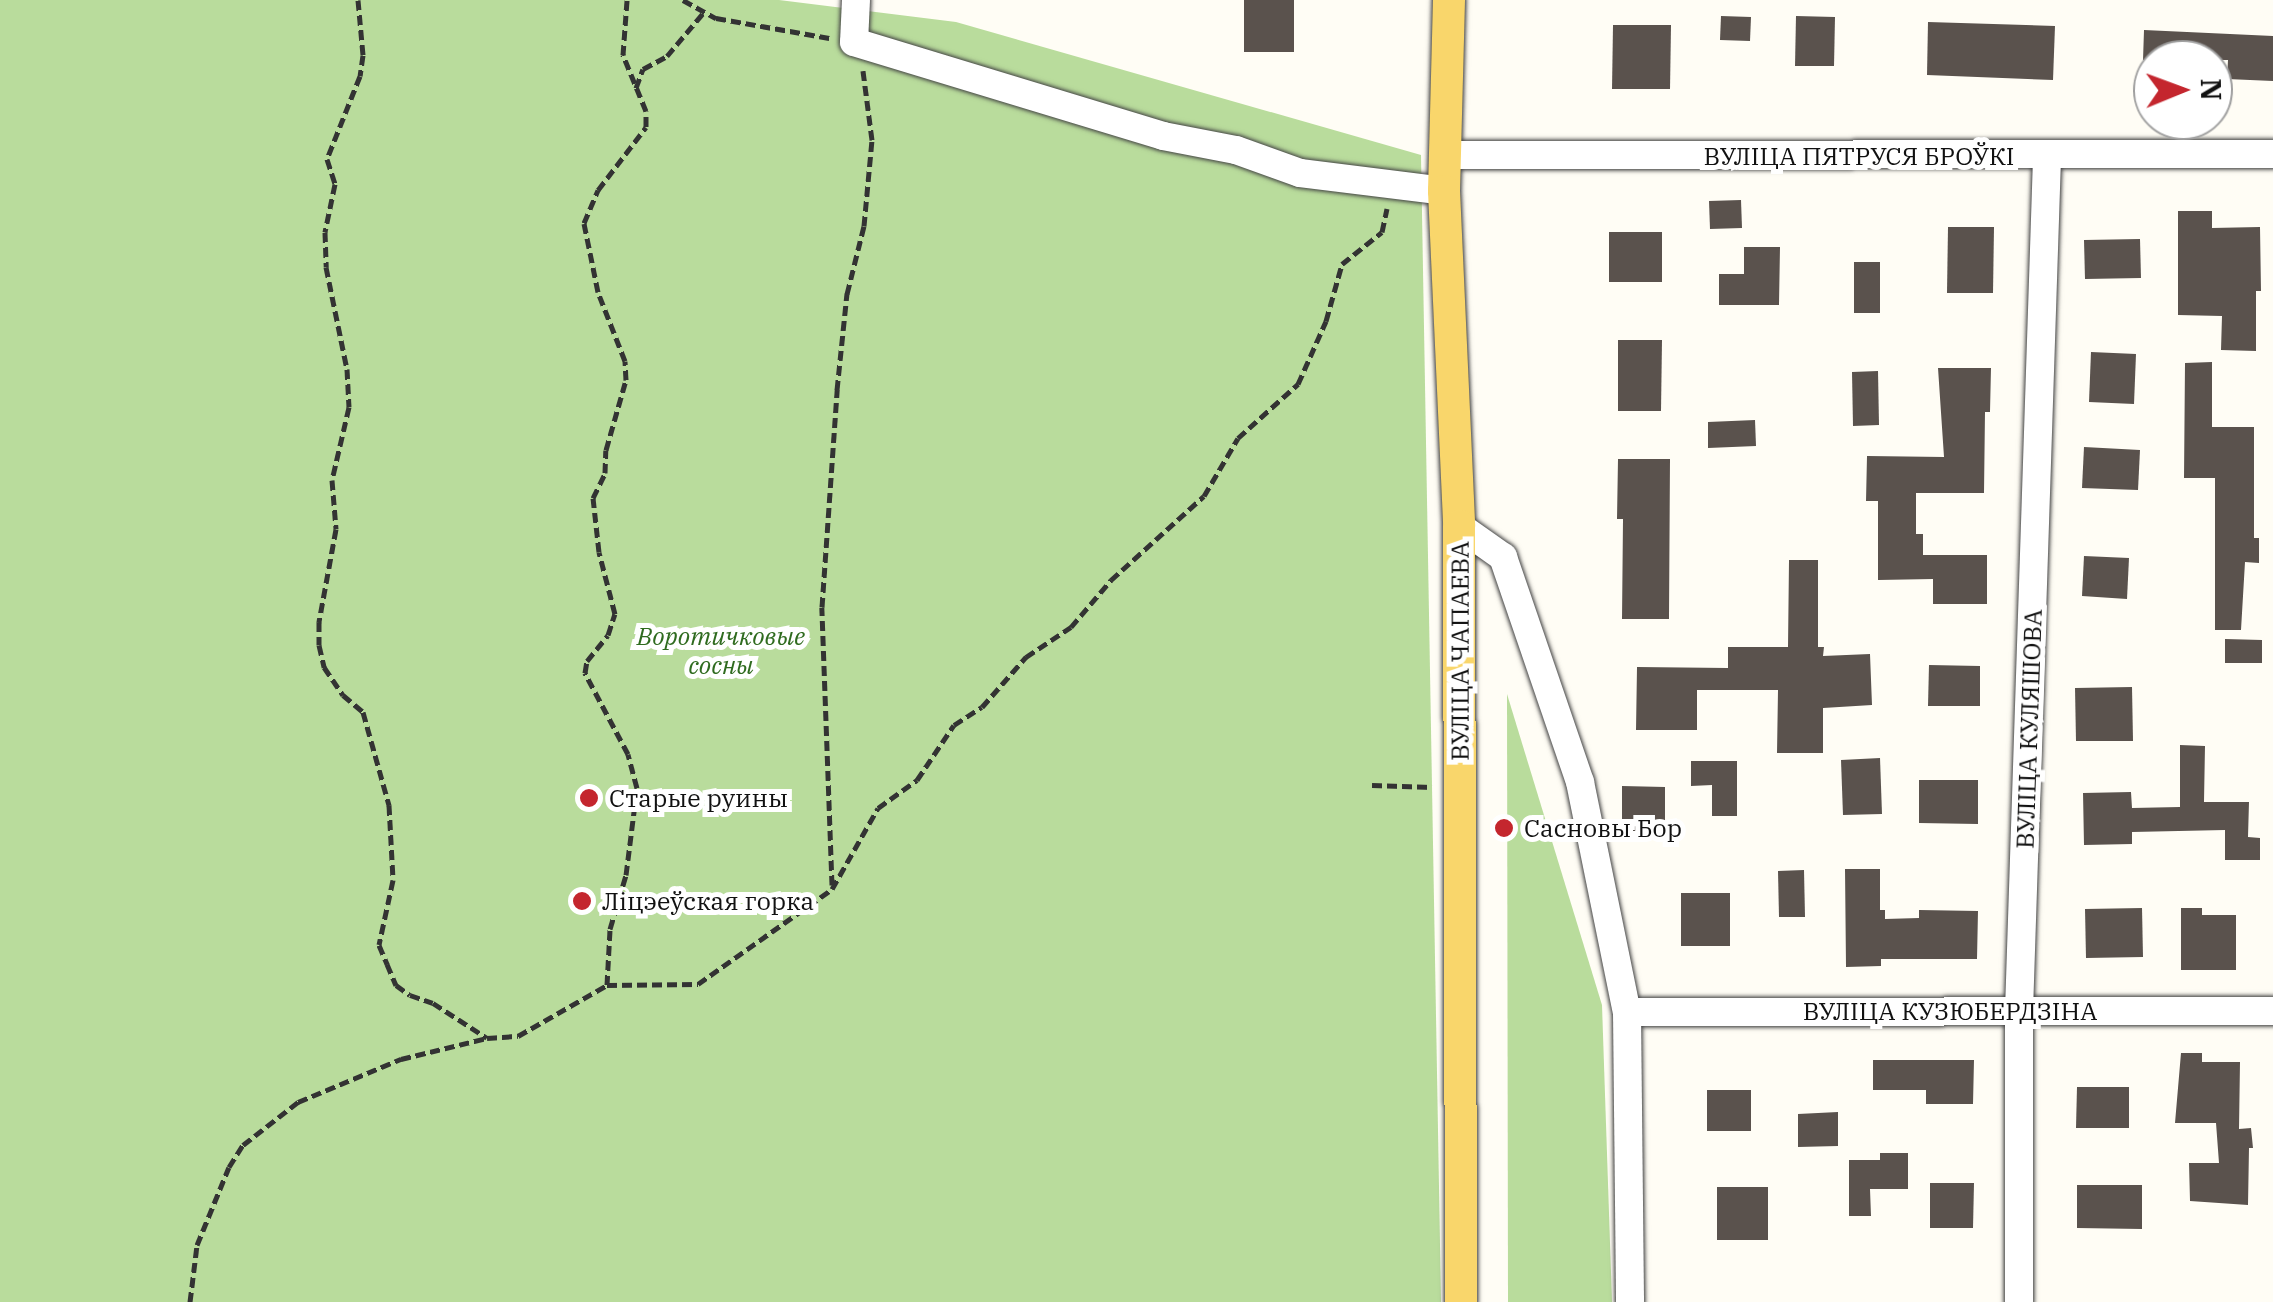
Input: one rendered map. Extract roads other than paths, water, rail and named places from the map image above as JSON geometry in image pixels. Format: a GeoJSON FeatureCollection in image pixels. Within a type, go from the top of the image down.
{"type":"FeatureCollection","features":[{"type":"Feature","properties":{"kind":"main road","name":"ВУЛІЦА ЧАПАЕВА"},"geometry":{"type":"LineString","coordinates":[[1449,0],[1444,191],[1459,526],[1461,1302]]}},
{"type":"Feature","properties":{"kind":"street"},"geometry":{"type":"LineString","coordinates":[[856,0],[854,42],[1164,136],[1236,150],[1300,173],[1444,191]]}},
{"type":"Feature","properties":{"kind":"street","name":"ВУЛІЦА ПЯТРУСЯ БРОЎКІ"},"geometry":{"type":"LineString","coordinates":[[1445,154],[2273,154]]}},
{"type":"Feature","properties":{"kind":"street","name":"ВУЛІЦА КУЛЯШОВА"},"geometry":{"type":"LineString","coordinates":[[2018,1302],[2019,1011],[2047,156]]}},
{"type":"Feature","properties":{"kind":"street"},"geometry":{"type":"LineString","coordinates":[[1459,526],[1503,557],[1580,782],[1627,1012],[1630,1302]]}},
{"type":"Feature","properties":{"kind":"street","name":"ВУЛІЦА КУЗЮБЕРДЗІНА"},"geometry":{"type":"LineString","coordinates":[[1627,1012],[2273,1011]]}},
{"type":"Feature","properties":{"kind":"place","name":"Старые руины"},"geometry":{"type":"Point","coordinates":[589,798]}},
{"type":"Feature","properties":{"kind":"place","name":"Сасновы Бор"},"geometry":{"type":"Point","coordinates":[1504,828]}},
{"type":"Feature","properties":{"kind":"place","name":"Ліцэеўская горка"},"geometry":{"type":"Point","coordinates":[582,901]}},
{"type":"Feature","properties":{"kind":"park label","name":"Воротичковые сосны"},"geometry":{"type":"Point","coordinates":[721,652]}}]}
